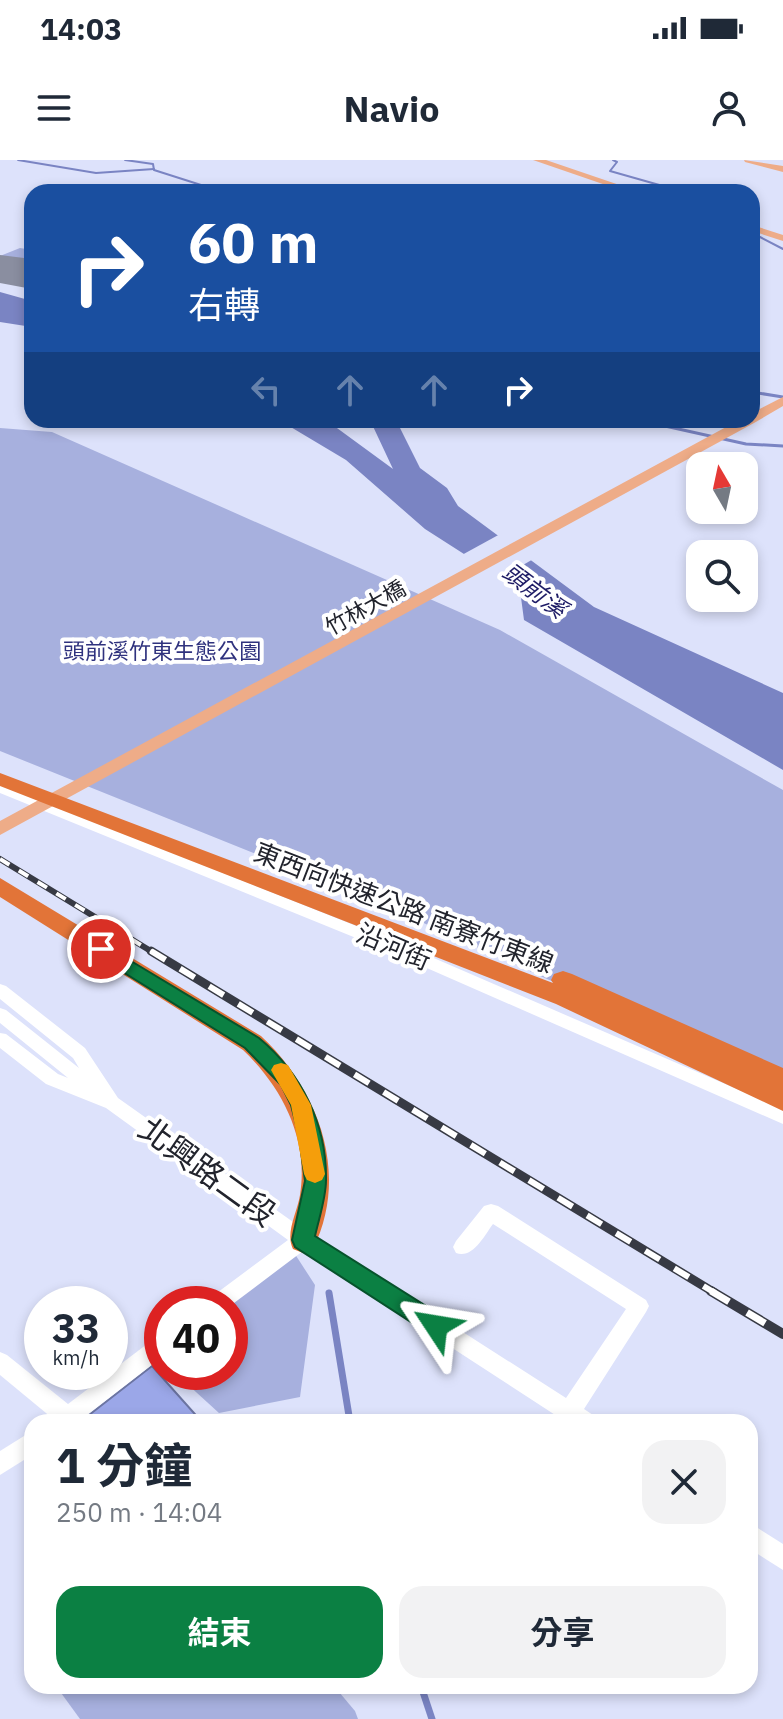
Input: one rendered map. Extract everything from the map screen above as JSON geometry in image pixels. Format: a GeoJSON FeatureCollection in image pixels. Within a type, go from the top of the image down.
{"type":"FeatureCollection","features":[{"type":"Feature","properties":{"kind":"highway","name":"東西向快速公路 南寮竹東線"},"geometry":{"type":"LineString","coordinates":[[0,765],[574,985],[783,1079]]}},
{"type":"Feature","properties":{"kind":"highway","name":"東西向快速公路 南寮竹東線"},"geometry":{"type":"LineString","coordinates":[[0,779],[565,998],[783,1100]]}},
{"type":"Feature","properties":{"kind":"highway"},"geometry":{"type":"LineString","coordinates":[[0,886],[252,1043],[272,1060],[289,1080],[301,1105],[309,1136],[316,1181],[303,1240]]}},
{"type":"Feature","properties":{"kind":"highway"},"geometry":{"type":"LineString","coordinates":[[0,898],[240,1050],[277,1085],[287,1107],[302,1183],[303,1240]]}},
{"type":"Feature","properties":{"kind":"main road"},"geometry":{"type":"LineString","coordinates":[[748,160],[783,169]]}},
{"type":"Feature","properties":{"kind":"main road"},"geometry":{"type":"LineString","coordinates":[[534,161],[600,184]]}},
{"type":"Feature","properties":{"kind":"main road"},"geometry":{"type":"LineString","coordinates":[[534,161],[609,184]]}},
{"type":"Feature","properties":{"kind":"main road"},"geometry":{"type":"LineString","coordinates":[[760,232],[783,239]]}},
{"type":"Feature","properties":{"kind":"main road","name":"竹林大橋"},"geometry":{"type":"LineString","coordinates":[[760,414],[783,401]]}},
{"type":"Feature","properties":{"kind":"main road","name":"竹林大橋"},"geometry":{"type":"LineString","coordinates":[[0,829],[734,428]]}},
{"type":"Feature","properties":{"kind":"street","name":"沿河街"},"geometry":{"type":"LineString","coordinates":[[0,788],[218,872],[783,1117]]}},
{"type":"Feature","properties":{"kind":"street","name":"北興路二段"},"geometry":{"type":"LineString","coordinates":[[0,990],[79,1053],[112,1103]]}},
{"type":"Feature","properties":{"kind":"street"},"geometry":{"type":"LineString","coordinates":[[0,1014],[112,1103]]}},
{"type":"Feature","properties":{"kind":"street","name":"北興路二段"},"geometry":{"type":"LineString","coordinates":[[0,1039],[52,1079],[112,1103],[303,1240],[572,1414]]}},
{"type":"Feature","properties":{"kind":"street"},"geometry":{"type":"LineString","coordinates":[[463,1247],[491,1212],[639,1306],[579,1414]]}},
{"type":"Feature","properties":{"kind":"street"},"geometry":{"type":"LineString","coordinates":[[241,1286],[303,1240]]}},
{"type":"Feature","properties":{"kind":"street"},"geometry":{"type":"LineString","coordinates":[[72,1414],[144,1359]]}},
{"type":"Feature","properties":{"kind":"street"},"geometry":{"type":"LineString","coordinates":[[0,1362],[57,1414]]}},
{"type":"Feature","properties":{"kind":"street"},"geometry":{"type":"LineString","coordinates":[[0,1464],[24,1448]]}},
{"type":"Feature","properties":{"kind":"street"},"geometry":{"type":"LineString","coordinates":[[758,1541],[783,1558]]}},
{"type":"Feature","properties":{"kind":"green space"},"geometry":{"type":"Polygon","coordinates":[[[24,249],[24,282],[0,277],[0,256],[24,249]]]}},
{"type":"Feature","properties":{"kind":"green space","name":"頭前溪竹東生態公園"},"geometry":{"type":"Polygon","coordinates":[[[0,428],[52,432],[500,630],[783,790],[783,1086],[395,910],[0,751],[0,428]]]}},
{"type":"Feature","properties":{"kind":"green space"},"geometry":{"type":"Polygon","coordinates":[[[291,1248],[315,1285],[300,1397],[219,1413],[194,1390],[248,1390],[248,1287],[291,1248]]]}},
{"type":"Feature","properties":{"kind":"green space"},"geometry":{"type":"Polygon","coordinates":[[[62,1694],[341,1694],[358,1719],[80,1719],[62,1694]]]}},
{"type":"Feature","properties":{"kind":"water"},"geometry":{"type":"Polygon","coordinates":[[[0,292],[24,299],[24,326],[0,322],[0,292]]]}},
{"type":"Feature","properties":{"kind":"water","name":"頭前溪"},"geometry":{"type":"Polygon","coordinates":[[[292,428],[337,428],[393,469],[374,428],[400,428],[420,468],[447,488],[458,506],[594,607],[783,693],[783,770],[524,620],[520,590],[425,529],[346,460],[292,428]]]}},
{"type":"Feature","properties":{"kind":"pier"},"geometry":{"type":"Polygon","coordinates":[[[502,533],[535,558],[497,580],[460,556],[502,533]]]}},
{"type":"Feature","properties":{"kind":"building"},"geometry":{"type":"Polygon","coordinates":[[[144,1372],[144,1390],[173,1390],[195,1414],[90,1414],[121,1390],[128,1390],[128,1385],[144,1372]]]}},
{"type":"Feature","properties":{"kind":"waterway"},"geometry":{"type":"LineString","coordinates":[[18,160],[96,173],[154,169]]}},
{"type":"Feature","properties":{"kind":"waterway"},"geometry":{"type":"LineString","coordinates":[[125,160],[153,164],[154,169]]}},
{"type":"Feature","properties":{"kind":"waterway"},"geometry":{"type":"LineString","coordinates":[[613,160],[617,162],[610,171],[656,184]]}},
{"type":"Feature","properties":{"kind":"waterway"},"geometry":{"type":"LineString","coordinates":[[154,169],[198,184]]}},
{"type":"Feature","properties":{"kind":"waterway"},"geometry":{"type":"LineString","coordinates":[[760,237],[783,249]]}},
{"type":"Feature","properties":{"kind":"waterway"},"geometry":{"type":"LineString","coordinates":[[760,393],[783,397]]}},
{"type":"Feature","properties":{"kind":"waterway"},"geometry":{"type":"LineString","coordinates":[[674,428],[746,444],[783,446]]}},
{"type":"Feature","properties":{"kind":"waterway"},"geometry":{"type":"LineString","coordinates":[[329,1293],[349,1414]]}},
{"type":"Feature","properties":{"kind":"waterway"},"geometry":{"type":"LineString","coordinates":[[424,1694],[432,1719]]}},
{"type":"Feature","properties":{"kind":"runway"},"geometry":{"type":"LineString","coordinates":[[3,269],[24,273]]}},
{"type":"Feature","properties":{"kind":"railway"},"geometry":{"type":"LineString","coordinates":[[0,859],[154,953]]}},
{"type":"Feature","properties":{"kind":"railway"},"geometry":{"type":"LineString","coordinates":[[151,951],[715,1293]]}},
{"type":"Feature","properties":{"kind":"railway"},"geometry":{"type":"LineString","coordinates":[[711,1291],[783,1334]]}},
{"type":"Feature","properties":{"kind":"slow traffic"},"geometry":{"type":"LineString","coordinates":[[281,1070],[301,1105],[315,1174]]}},
{"type":"Feature","properties":{"kind":"route"},"geometry":{"type":"LineString","coordinates":[[101,949],[252,1043],[272,1060],[289,1080],[301,1105],[309,1136],[316,1181],[303,1240],[436,1326]]}}]}
